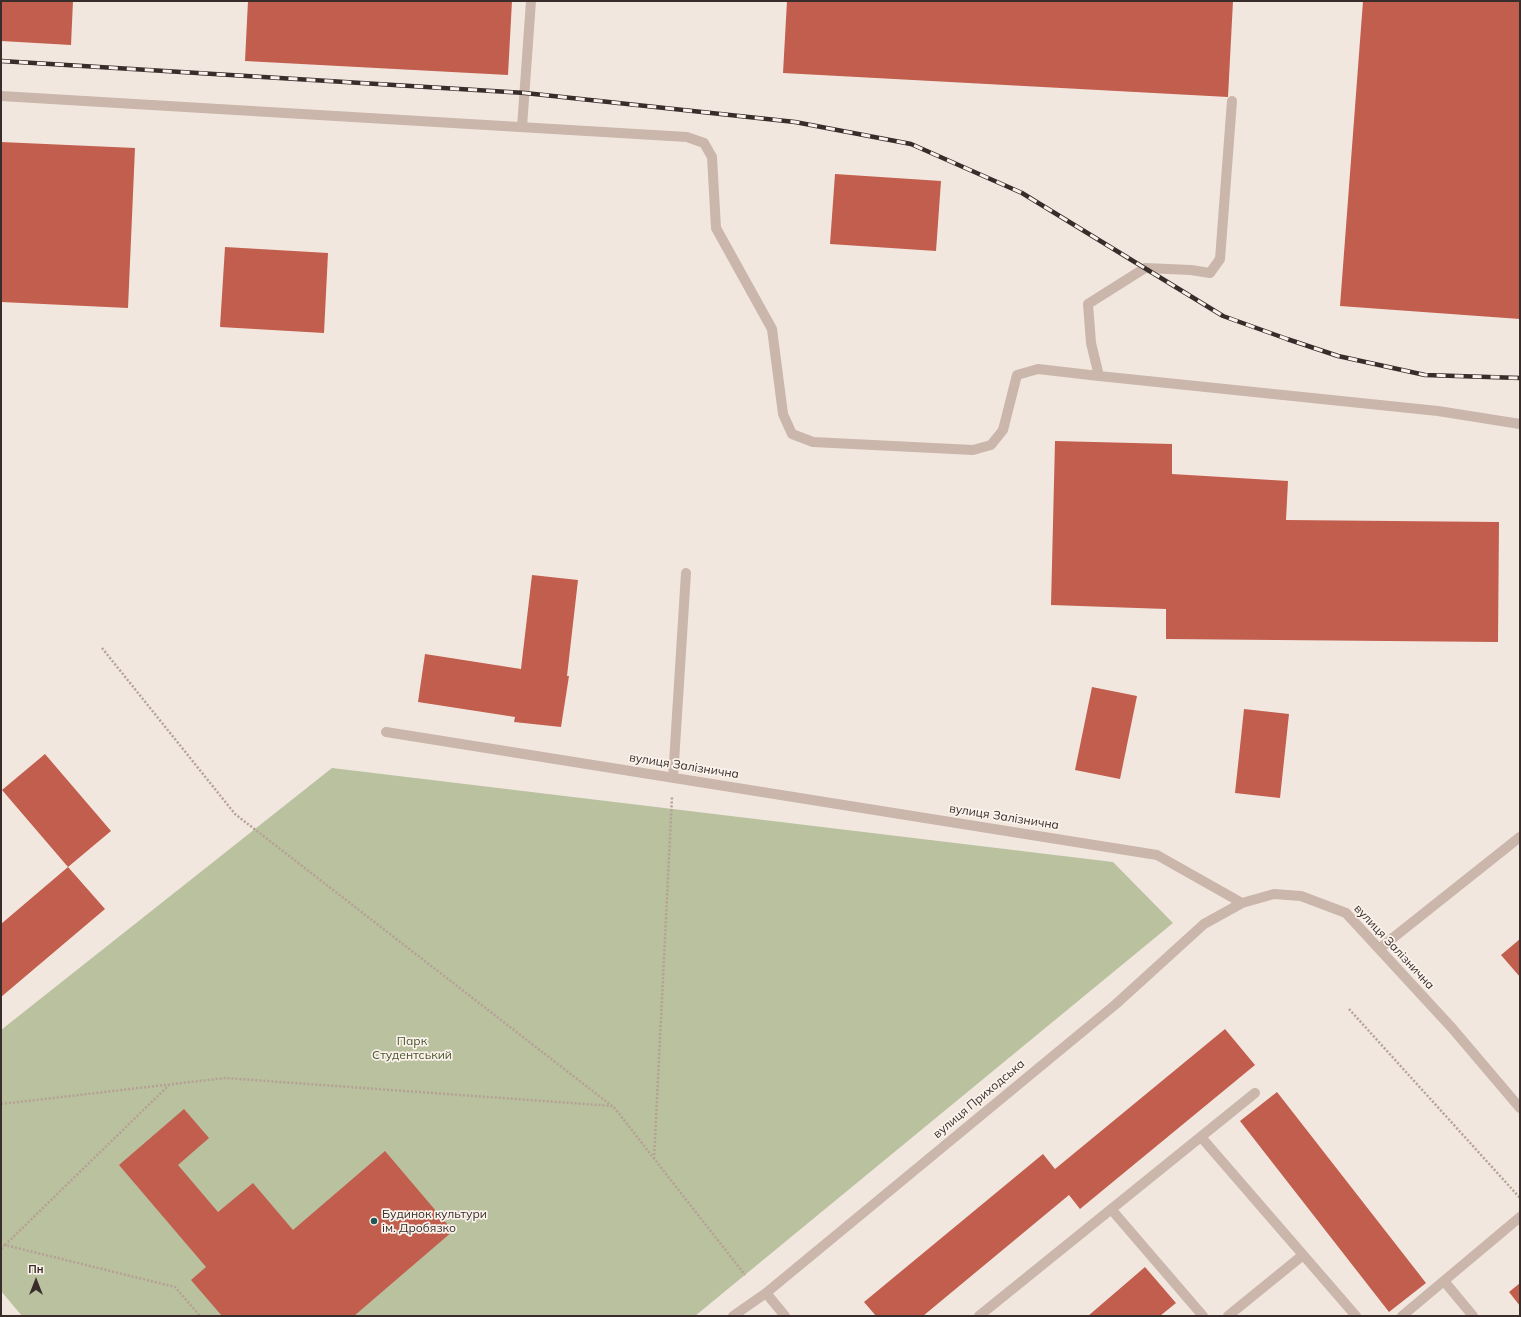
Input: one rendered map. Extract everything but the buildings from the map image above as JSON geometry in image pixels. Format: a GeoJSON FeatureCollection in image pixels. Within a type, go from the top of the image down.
{"type":"FeatureCollection","features":[{"type":"Feature","properties":{"kind":"street"},"geometry":{"type":"LineString","coordinates":[[522,126],[531,1]]}},
{"type":"Feature","properties":{"kind":"street"},"geometry":{"type":"LineString","coordinates":[[1,96],[687,137],[704,143],[712,157],[716,228],[772,329],[784,414],[792,434],[813,442],[974,450],[991,445],[1003,430],[1017,375],[1038,369],[1438,411],[1520,424]]}},
{"type":"Feature","properties":{"kind":"street"},"geometry":{"type":"LineString","coordinates":[[1099,376],[1091,343],[1088,304],[1145,268],[1190,270],[1210,273],[1220,259],[1232,101]]}},
{"type":"Feature","properties":{"kind":"street"},"geometry":{"type":"LineString","coordinates":[[672,778],[686,573]]}},
{"type":"Feature","properties":{"kind":"street","name":"вулиця Залізнична"},"geometry":{"type":"LineString","coordinates":[[386,732],[1157,855],[1242,903],[1274,894],[1301,896],[1346,913],[1452,1028],[1520,1108]]}},
{"type":"Feature","properties":{"kind":"street"},"geometry":{"type":"LineString","coordinates":[[1379,949],[1520,837]]}},
{"type":"Feature","properties":{"kind":"street","name":"вулиця Приходська"},"geometry":{"type":"LineString","coordinates":[[733,1316],[766,1292],[1116,1004],[1204,924],[1242,903]]}},
{"type":"Feature","properties":{"kind":"street"},"geometry":{"type":"LineString","coordinates":[[978,1316],[1255,1092]]}},
{"type":"Feature","properties":{"kind":"street"},"geometry":{"type":"LineString","coordinates":[[1201,1137],[1356,1316]]}},
{"type":"Feature","properties":{"kind":"street"},"geometry":{"type":"LineString","coordinates":[[1111,1209],[1203,1316]]}},
{"type":"Feature","properties":{"kind":"street"},"geometry":{"type":"LineString","coordinates":[[1402,1316],[1520,1217]]}},
{"type":"Feature","properties":{"kind":"street"},"geometry":{"type":"LineString","coordinates":[[1228,1316],[1303,1255]]}},
{"type":"Feature","properties":{"kind":"street"},"geometry":{"type":"LineString","coordinates":[[1444,1281],[1473,1316]]}},
{"type":"Feature","properties":{"kind":"street"},"geometry":{"type":"LineString","coordinates":[[766,1292],[785,1316]]}},
{"type":"Feature","properties":{"kind":"path"},"geometry":{"type":"LineString","coordinates":[[102,648],[235,814],[613,1106],[745,1275]]}},
{"type":"Feature","properties":{"kind":"path"},"geometry":{"type":"LineString","coordinates":[[654,1160],[672,778]]}},
{"type":"Feature","properties":{"kind":"path"},"geometry":{"type":"LineString","coordinates":[[1350,1008],[1520,1199]]}},
{"type":"Feature","properties":{"kind":"path"},"geometry":{"type":"LineString","coordinates":[[1,1104],[225,1078],[613,1106]]}},
{"type":"Feature","properties":{"kind":"path"},"geometry":{"type":"LineString","coordinates":[[1,1249],[170,1085]]}},
{"type":"Feature","properties":{"kind":"path"},"geometry":{"type":"LineString","coordinates":[[5,1246],[175,1287],[200,1316]]}},
{"type":"Feature","properties":{"kind":"green space","name":"Парк Студентський"},"geometry":{"type":"Polygon","coordinates":[[[332,768],[1113,862],[1173,923],[695,1316],[22,1316],[1,1291],[1,1030],[332,768]]]}},
{"type":"Feature","properties":{"kind":"railway"},"geometry":{"type":"LineString","coordinates":[[1,61],[525,93],[795,122],[911,144],[1022,193],[1223,316],[1338,356],[1425,375],[1520,378]]}},
{"type":"Feature","properties":{"kind":"place","name":"Будинок культури ім. Дробязко"},"geometry":{"type":"Point","coordinates":[374,1221]}}]}
